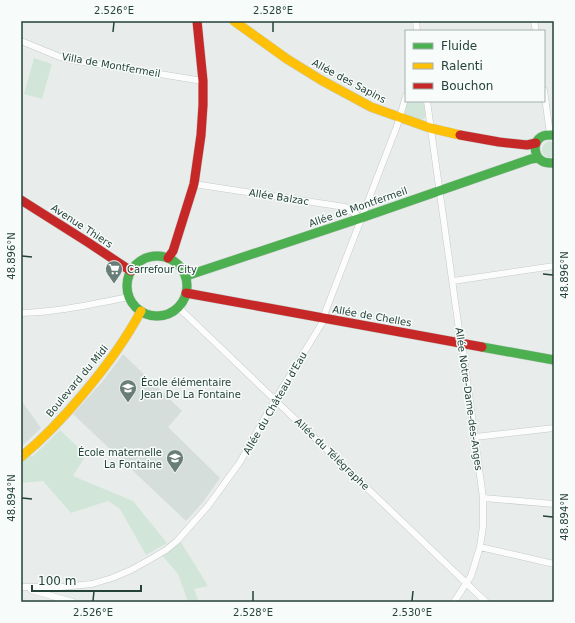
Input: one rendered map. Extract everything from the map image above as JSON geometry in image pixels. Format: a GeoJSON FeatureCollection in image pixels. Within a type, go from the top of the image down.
{"type":"FeatureCollection","features":[{"type":"Feature","properties":{"kind":"main road"},"geometry":{"type":"LineString","coordinates":[[168,258],[173,251],[194,184],[201,134],[203,81],[196,21]]}},
{"type":"Feature","properties":{"kind":"main road","name":"Allée des Sapins"},"geometry":{"type":"LineString","coordinates":[[234,21],[287,59],[321,80],[371,107],[430,128],[470,137],[527,145],[536,143]]}},
{"type":"Feature","properties":{"kind":"main road"},"geometry":{"type":"LineString","coordinates":[[552,134],[542,136],[536,143],[535,150],[538,158],[545,163],[554,163]]}},
{"type":"Feature","properties":{"kind":"main road","name":"Allée de Montfermeil"},"geometry":{"type":"LineString","coordinates":[[186,276],[361,218],[531,159],[538,158]]}},
{"type":"Feature","properties":{"kind":"main road","name":"Avenue Thiers"},"geometry":{"type":"LineString","coordinates":[[21,200],[131,271]]}},
{"type":"Feature","properties":{"kind":"main road"},"geometry":{"type":"LineString","coordinates":[[155,256],[168,258],[177,264],[186,276],[186,293],[178,308],[162,316],[152,316],[141,311],[134,305],[127,288],[128,279],[135,265],[141,260],[155,256]]}},
{"type":"Feature","properties":{"kind":"main road","name":"Allée de Chelles"},"geometry":{"type":"LineString","coordinates":[[186,293],[554,360]]}},
{"type":"Feature","properties":{"kind":"main road","name":"Boulevard du Midi"},"geometry":{"type":"LineString","coordinates":[[21,457],[65,415],[107,365],[123,342],[141,311]]}},
{"type":"Feature","properties":{"kind":"street","name":"Villa de Montfermeil"},"geometry":{"type":"LineString","coordinates":[[21,41],[60,57],[72,60],[203,81]]}},
{"type":"Feature","properties":{"kind":"street"},"geometry":{"type":"LineString","coordinates":[[545,96],[552,134]]}},
{"type":"Feature","properties":{"kind":"street","name":"Allée du Château d'Eau"},"geometry":{"type":"LineString","coordinates":[[22,587],[61,587],[92,584],[131,570],[166,550],[177,541],[210,504],[240,462],[324,318],[405,99]]}},
{"type":"Feature","properties":{"kind":"street","name":"Allée Notre-Dame-des-Anges"},"geometry":{"type":"LineString","coordinates":[[427,102],[483,498],[483,526],[480,547],[471,576],[454,602]]}},
{"type":"Feature","properties":{"kind":"street","name":"Allée Balzac"},"geometry":{"type":"LineString","coordinates":[[194,184],[345,207],[361,218]]}},
{"type":"Feature","properties":{"kind":"street"},"geometry":{"type":"LineString","coordinates":[[453,281],[554,266]]}},
{"type":"Feature","properties":{"kind":"street"},"geometry":{"type":"LineString","coordinates":[[21,313],[83,306],[129,296]]}},
{"type":"Feature","properties":{"kind":"street","name":"Allée du Télégraphe"},"geometry":{"type":"LineString","coordinates":[[178,308],[486,602]]}},
{"type":"Feature","properties":{"kind":"street"},"geometry":{"type":"LineString","coordinates":[[475,437],[554,428]]}},
{"type":"Feature","properties":{"kind":"street"},"geometry":{"type":"LineString","coordinates":[[483,498],[554,504]]}},
{"type":"Feature","properties":{"kind":"street"},"geometry":{"type":"LineString","coordinates":[[480,547],[554,564]]}},
{"type":"Feature","properties":{"kind":"street"},"geometry":{"type":"LineString","coordinates":[[22,587],[70,602]]}},
{"type":"Feature","properties":{"kind":"shaded area"},"geometry":{"type":"Polygon","coordinates":[[[123,354],[182,411],[168,427],[220,478],[203,502],[186,521],[73,414],[102,382],[123,354]]]}},
{"type":"Feature","properties":{"kind":"shaded area"},"geometry":{"type":"Polygon","coordinates":[[[21,400],[41,428],[21,447],[21,400]]]}},
{"type":"Feature","properties":{"kind":"green space"},"geometry":{"type":"Polygon","coordinates":[[[34,58],[52,64],[42,99],[24,94],[34,58]]]}},
{"type":"Feature","properties":{"kind":"green space"},"geometry":{"type":"Polygon","coordinates":[[[407,102],[424,102],[426,115],[421,120],[405,115],[404,112],[407,102]]]}},
{"type":"Feature","properties":{"kind":"green space"},"geometry":{"type":"Polygon","coordinates":[[[548,141],[554,142],[554,157],[546,157],[542,153],[543,147],[548,141]]]}},
{"type":"Feature","properties":{"kind":"green space"},"geometry":{"type":"Polygon","coordinates":[[[60,430],[86,455],[73,476],[133,501],[167,543],[146,555],[120,509],[108,501],[71,513],[43,481],[21,483],[21,457],[29,451],[32,457],[60,430]]]}},
{"type":"Feature","properties":{"kind":"green space"},"geometry":{"type":"Polygon","coordinates":[[[179,539],[208,586],[194,589],[199,602],[188,602],[178,574],[160,553],[179,539]]]}},
{"type":"Feature","properties":{"kind":"traffic: fast"},"geometry":{"type":"LineString","coordinates":[[554,135],[543,136],[538,140],[535,146],[536,154],[541,160],[554,163]]}},
{"type":"Feature","properties":{"kind":"traffic: fast"},"geometry":{"type":"LineString","coordinates":[[186,276],[361,218],[531,159],[538,158]]}},
{"type":"Feature","properties":{"kind":"traffic: fast"},"geometry":{"type":"LineString","coordinates":[[157,256],[174,261],[182,269],[187,286],[182,303],[174,311],[157,316],[140,311],[132,303],[127,286],[132,269],[140,261],[157,256]]}},
{"type":"Feature","properties":{"kind":"traffic: fast"},"geometry":{"type":"LineString","coordinates":[[482,347],[554,360]]}},
{"type":"Feature","properties":{"kind":"traffic: slow"},"geometry":{"type":"LineString","coordinates":[[234,21],[287,59],[321,80],[371,107],[430,128],[460,135]]}},
{"type":"Feature","properties":{"kind":"traffic: slow"},"geometry":{"type":"LineString","coordinates":[[21,457],[69,411],[107,364],[141,311]]}},
{"type":"Feature","properties":{"kind":"traffic: jam"},"geometry":{"type":"LineString","coordinates":[[168,258],[173,251],[194,184],[201,135],[203,81],[197,21]]}},
{"type":"Feature","properties":{"kind":"traffic: jam"},"geometry":{"type":"LineString","coordinates":[[460,135],[527,145],[536,143]]}},
{"type":"Feature","properties":{"kind":"traffic: jam"},"geometry":{"type":"LineString","coordinates":[[21,200],[131,271]]}},
{"type":"Feature","properties":{"kind":"traffic: jam"},"geometry":{"type":"LineString","coordinates":[[186,293],[482,347]]}},
{"type":"Feature","properties":{"kind":"place","name":"Carrefour City"},"geometry":{"type":"Point","coordinates":[114,284]}},
{"type":"Feature","properties":{"kind":"place","name":"École élémentaire Jean De La Fontaine"},"geometry":{"type":"Point","coordinates":[128,403]}},
{"type":"Feature","properties":{"kind":"place","name":"École maternelle La Fontaine"},"geometry":{"type":"Point","coordinates":[175,473]}}]}
